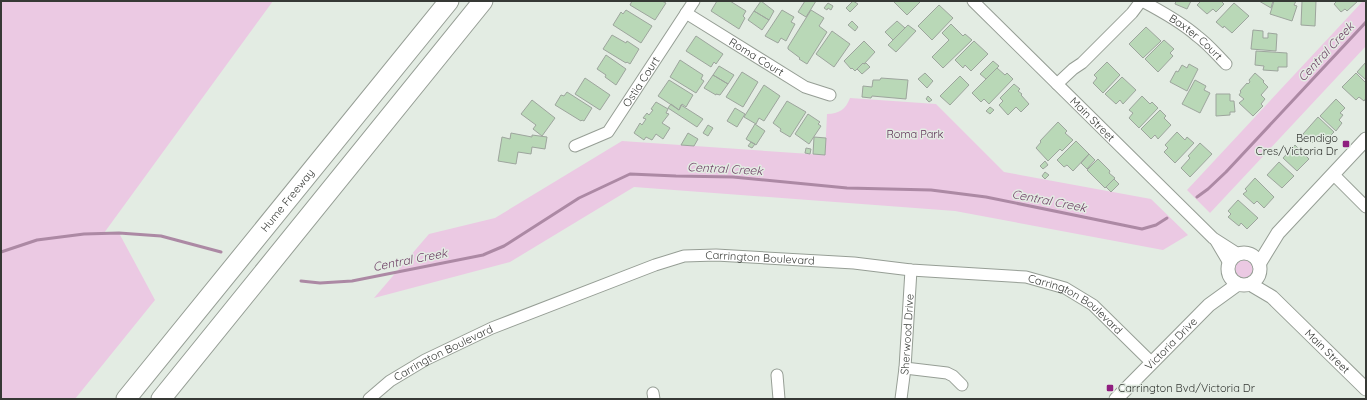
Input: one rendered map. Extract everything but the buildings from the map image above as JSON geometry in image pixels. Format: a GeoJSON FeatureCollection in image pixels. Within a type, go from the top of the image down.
{"type":"FeatureCollection","features":[{"type":"Feature","properties":{"kind":"highway","name":"Hume Freeway"},"geometry":{"type":"LineString","coordinates":[[126,399],[449,1]]}},
{"type":"Feature","properties":{"kind":"highway"},"geometry":{"type":"LineString","coordinates":[[161,399],[483,1]]}},
{"type":"Feature","properties":{"kind":"street","name":"Ostia Court"},"geometry":{"type":"LineString","coordinates":[[575,146],[608,132],[694,1]]}},
{"type":"Feature","properties":{"kind":"street","name":"Main Street"},"geometry":{"type":"LineString","coordinates":[[973,1],[1236,261],[1257,260],[1272,297]]}},
{"type":"Feature","properties":{"kind":"street"},"geometry":{"type":"LineString","coordinates":[[1060,86],[1077,73],[1082,64],[1142,1]]}},
{"type":"Feature","properties":{"kind":"street","name":"Baxter Court"},"geometry":{"type":"LineString","coordinates":[[1142,1],[1158,9],[1194,33],[1226,64]]}},
{"type":"Feature","properties":{"kind":"street","name":"Roma Court"},"geometry":{"type":"LineString","coordinates":[[686,13],[805,88],[830,95]]}},
{"type":"Feature","properties":{"kind":"street","name":"Victoria Drive"},"geometry":{"type":"LineString","coordinates":[[1210,305],[1236,261],[1278,233],[1366,139]]}},
{"type":"Feature","properties":{"kind":"street"},"geometry":{"type":"LineString","coordinates":[[1333,174],[1366,207]]}},
{"type":"Feature","properties":{"kind":"street","name":"Victoria Drive"},"geometry":{"type":"LineString","coordinates":[[1116,399],[1210,305],[1258,277],[1259,268],[1278,233]]}},
{"type":"Feature","properties":{"kind":"street","name":"Carrington Boulevard"},"geometry":{"type":"LineString","coordinates":[[370,399],[390,381],[425,360],[492,328],[655,265],[684,256],[716,256],[854,263],[912,270],[1026,277],[1065,288],[1094,305],[1152,363]]}},
{"type":"Feature","properties":{"kind":"street","name":"Main Street"},"geometry":{"type":"LineString","coordinates":[[1236,261],[1230,277],[1272,297],[1366,389]]}},
{"type":"Feature","properties":{"kind":"street","name":"Sherwood Drive"},"geometry":{"type":"LineString","coordinates":[[901,399],[905,368],[912,270]]}},
{"type":"Feature","properties":{"kind":"street"},"geometry":{"type":"LineString","coordinates":[[905,368],[947,374],[953,376],[962,385]]}},
{"type":"Feature","properties":{"kind":"street"},"geometry":{"type":"LineString","coordinates":[[777,375],[779,399]]}},
{"type":"Feature","properties":{"kind":"green space"},"geometry":{"type":"Polygon","coordinates":[[[1,1],[273,1],[104,233],[119,233],[155,300],[75,399],[1,399],[1,1]]]}},
{"type":"Feature","properties":{"kind":"green space"},"geometry":{"type":"Polygon","coordinates":[[[1363,1],[1366,1],[1366,46],[1210,213],[1187,190],[1363,1]]]}},
{"type":"Feature","properties":{"kind":"green space","name":"Roma Park"},"geometry":{"type":"Polygon","coordinates":[[[850,98],[936,104],[1004,172],[1151,199],[1188,235],[1163,250],[955,211],[634,187],[510,262],[374,298],[429,234],[495,218],[622,141],[825,155],[827,114],[842,110],[850,98]]]}},
{"type":"Feature","properties":{"kind":"green space"},"geometry":{"type":"Polygon","coordinates":[[[1240,260],[1248,260],[1253,265],[1251,276],[1248,278],[1240,278],[1235,273],[1235,265],[1240,260]]]}},
{"type":"Feature","properties":{"kind":"waterway","name":"Central Creek"},"geometry":{"type":"LineString","coordinates":[[1197,197],[1226,172],[1366,22]]}},
{"type":"Feature","properties":{"kind":"waterway","name":"Central Creek"},"geometry":{"type":"LineString","coordinates":[[301,281],[320,283],[352,281],[483,255],[504,246],[579,198],[630,174],[733,177],[847,188],[931,190],[986,197],[1142,229],[1156,225],[1167,218]]}},
{"type":"Feature","properties":{"kind":"waterway","name":"Central Creek"},"geometry":{"type":"LineString","coordinates":[[1,252],[37,240],[84,234],[119,233],[161,236],[221,252]]}},
{"type":"Feature","properties":{"kind":"place","name":"Bendigo Cres/Victoria Dr"},"geometry":{"type":"Point","coordinates":[1346,144]}},
{"type":"Feature","properties":{"kind":"place","name":"Carrington Bvd/Victoria Dr"},"geometry":{"type":"Point","coordinates":[1110,388]}}]}
